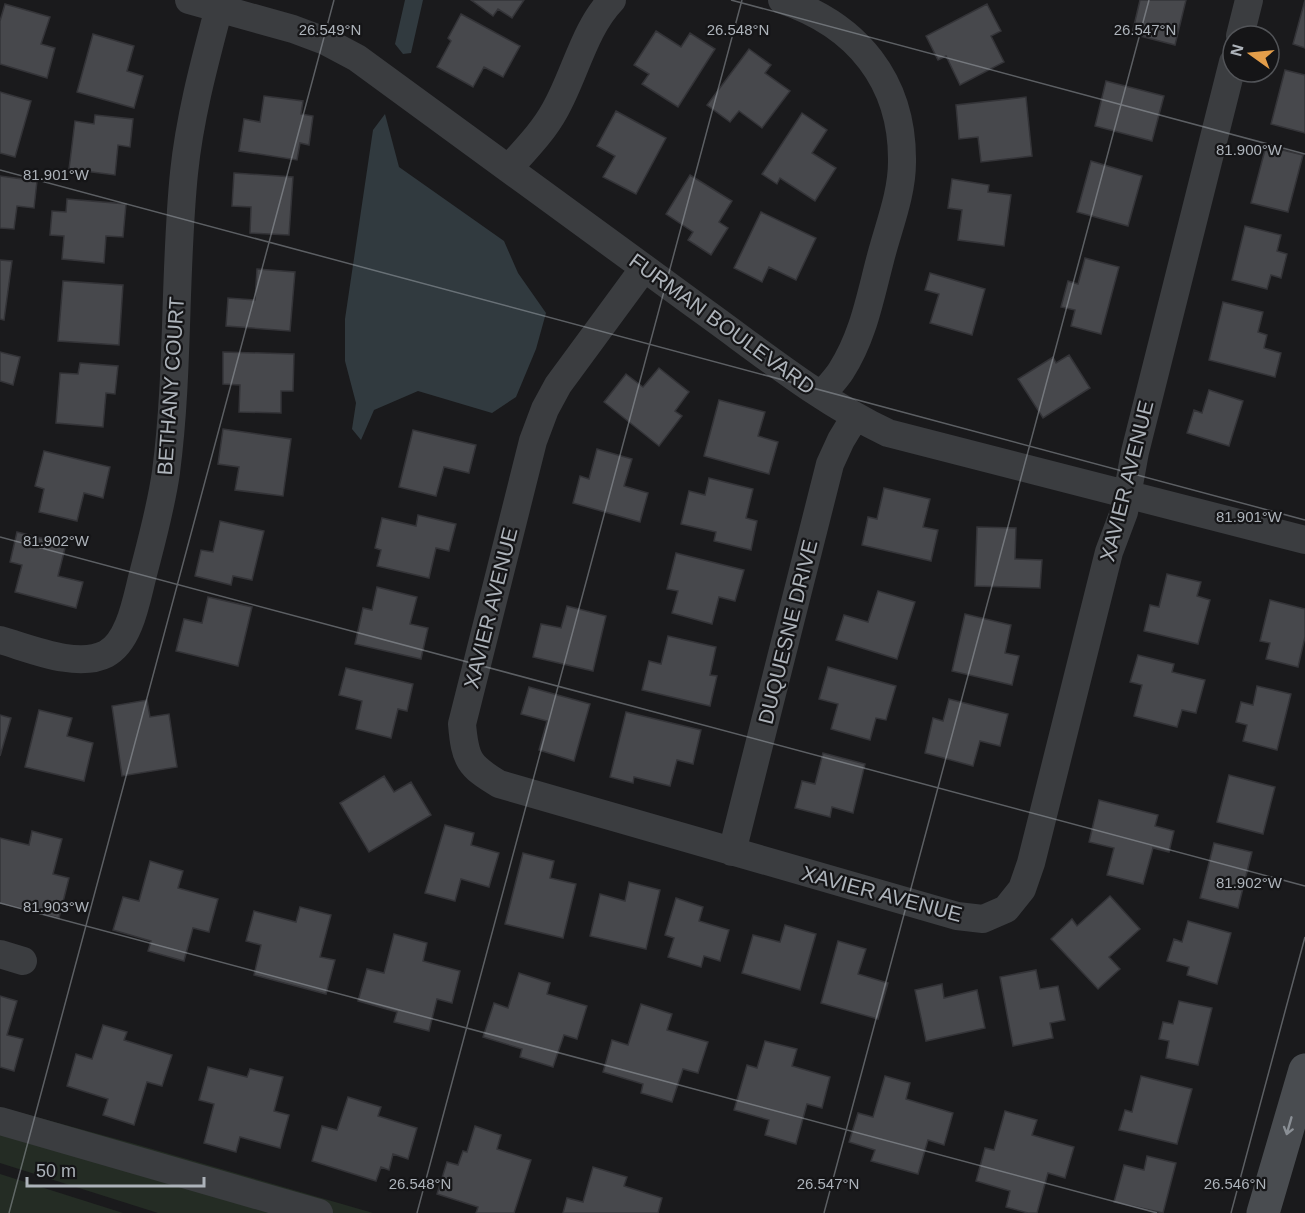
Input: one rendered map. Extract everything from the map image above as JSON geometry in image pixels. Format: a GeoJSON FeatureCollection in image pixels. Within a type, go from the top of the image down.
{"type":"FeatureCollection","features":[{"type":"Feature","properties":{"kind":"main road"},"geometry":{"type":"LineString","coordinates":[[1263,1213],[1305,1070]]}},
{"type":"Feature","properties":{"kind":"street","name":"FURMAN BOULEVARD"},"geometry":{"type":"LineString","coordinates":[[189,0],[220,4],[325,41],[357,58],[821,395],[855,417],[888,433],[1305,540]]}},
{"type":"Feature","properties":{"kind":"street"},"geometry":{"type":"LineString","coordinates":[[509,168],[539,134],[555,111],[591,34],[612,0]]}},
{"type":"Feature","properties":{"kind":"street"},"geometry":{"type":"LineString","coordinates":[[782,0],[806,8],[830,21],[870,58],[884,81],[895,107],[901,135],[902,164],[898,192],[864,323],[840,372],[821,395]]}},
{"type":"Feature","properties":{"kind":"street"},"geometry":{"type":"LineString","coordinates":[[1243,24],[1249,0]]}},
{"type":"Feature","properties":{"kind":"street","name":"BETHANY COURT"},"geometry":{"type":"LineString","coordinates":[[0,640],[51,655],[80,660],[106,654],[124,636],[134,610],[155,529],[166,474],[172,412],[184,174],[192,118],[220,4]]}},
{"type":"Feature","properties":{"kind":"street","name":"XAVIER AVENUE"},"geometry":{"type":"LineString","coordinates":[[644,268],[558,385],[545,409],[533,441],[462,724],[464,749],[478,771],[500,784],[957,916],[982,919],[1006,909],[1022,889],[1031,863],[1109,552],[1124,512],[1138,441],[1227,84]]}},
{"type":"Feature","properties":{"kind":"street","name":"DUQUESNE DRIVE"},"geometry":{"type":"LineString","coordinates":[[732,852],[830,464],[855,417]]}},
{"type":"Feature","properties":{"kind":"street"},"geometry":{"type":"LineString","coordinates":[[0,1121],[319,1213]]}},
{"type":"Feature","properties":{"kind":"shaded area"},"geometry":{"type":"Polygon","coordinates":[[[405,0],[423,0],[411,53],[403,54],[395,44],[405,0]]]}},
{"type":"Feature","properties":{"kind":"shaded area"},"geometry":{"type":"Polygon","coordinates":[[[385,114],[399,167],[504,241],[518,273],[546,313],[536,349],[516,397],[492,413],[418,391],[374,410],[361,440],[352,429],[356,403],[345,361],[345,319],[373,130],[385,114]]]}},
{"type":"Feature","properties":{"kind":"shaded area"},"geometry":{"type":"Polygon","coordinates":[[[0,1107],[373,1213],[158,1213],[0,1163],[0,1107]]]}},
{"type":"Feature","properties":{"kind":"shaded area"},"geometry":{"type":"Polygon","coordinates":[[[0,1174],[123,1213],[0,1213],[0,1174]]]}},
{"type":"Feature","properties":{"kind":"building"},"geometry":{"type":"Polygon","coordinates":[[[471,0],[524,0],[512,18],[498,9],[493,16],[471,0]]]}},
{"type":"Feature","properties":{"kind":"building"},"geometry":{"type":"Polygon","coordinates":[[[1140,0],[1186,0],[1175,45],[1132,34],[1140,0]]]}},
{"type":"Feature","properties":{"kind":"building"},"geometry":{"type":"Polygon","coordinates":[[[1305,0],[1305,48],[1293,44],[1305,0]]]}},
{"type":"Feature","properties":{"kind":"building"},"geometry":{"type":"Polygon","coordinates":[[[5,4],[50,17],[41,44],[55,48],[47,78],[0,64],[0,21],[5,4]]]}},
{"type":"Feature","properties":{"kind":"building"},"geometry":{"type":"Polygon","coordinates":[[[987,4],[1001,31],[991,36],[1004,62],[960,85],[946,56],[938,60],[926,36],[987,4]]]}},
{"type":"Feature","properties":{"kind":"building"},"geometry":{"type":"Polygon","coordinates":[[[461,14],[520,46],[503,77],[484,67],[473,87],[437,67],[451,41],[448,38],[461,14]]]}},
{"type":"Feature","properties":{"kind":"building"},"geometry":{"type":"Polygon","coordinates":[[[656,31],[681,47],[690,33],[715,49],[678,107],[642,84],[649,74],[634,65],[656,31]]]}},
{"type":"Feature","properties":{"kind":"building"},"geometry":{"type":"Polygon","coordinates":[[[93,34],[134,46],[127,71],[143,76],[134,108],[77,92],[93,34]]]}},
{"type":"Feature","properties":{"kind":"building"},"geometry":{"type":"Polygon","coordinates":[[[749,49],[771,65],[765,73],[790,91],[762,128],[739,111],[730,122],[707,105],[749,49]]]}},
{"type":"Feature","properties":{"kind":"building"},"geometry":{"type":"Polygon","coordinates":[[[1285,70],[1305,75],[1305,133],[1271,124],[1285,70]]]}},
{"type":"Feature","properties":{"kind":"building"},"geometry":{"type":"Polygon","coordinates":[[[1106,81],[1164,96],[1152,141],[1095,126],[1106,81]]]}},
{"type":"Feature","properties":{"kind":"building"},"geometry":{"type":"Polygon","coordinates":[[[0,92],[31,101],[15,157],[0,153],[0,92]]]}},
{"type":"Feature","properties":{"kind":"building"},"geometry":{"type":"Polygon","coordinates":[[[264,96],[303,101],[301,114],[313,116],[309,145],[300,143],[297,160],[239,151],[244,119],[260,122],[264,96]]]}},
{"type":"Feature","properties":{"kind":"building"},"geometry":{"type":"Polygon","coordinates":[[[1026,97],[1032,156],[981,162],[978,137],[959,139],[956,105],[1026,97]]]}},
{"type":"Feature","properties":{"kind":"building"},"geometry":{"type":"Polygon","coordinates":[[[616,111],[666,138],[636,194],[603,177],[615,156],[597,146],[616,111]]]}},
{"type":"Feature","properties":{"kind":"building"},"geometry":{"type":"Polygon","coordinates":[[[802,113],[827,130],[812,153],[836,168],[815,201],[780,178],[777,184],[762,174],[802,113]]]}},
{"type":"Feature","properties":{"kind":"building"},"geometry":{"type":"Polygon","coordinates":[[[95,115],[133,119],[130,147],[118,145],[115,175],[69,169],[75,121],[94,124],[95,115]]]}},
{"type":"Feature","properties":{"kind":"building"},"geometry":{"type":"Polygon","coordinates":[[[1266,146],[1303,155],[1288,212],[1251,203],[1266,146]]]}},
{"type":"Feature","properties":{"kind":"building"},"geometry":{"type":"Polygon","coordinates":[[[1091,161],[1142,176],[1128,226],[1077,212],[1091,161]]]}},
{"type":"Feature","properties":{"kind":"building"},"geometry":{"type":"Polygon","coordinates":[[[234,173],[293,177],[289,235],[250,233],[251,207],[232,206],[234,173]]]}},
{"type":"Feature","properties":{"kind":"building"},"geometry":{"type":"Polygon","coordinates":[[[690,175],[732,201],[719,222],[728,228],[711,255],[688,240],[693,232],[666,214],[690,175]]]}},
{"type":"Feature","properties":{"kind":"building"},"geometry":{"type":"Polygon","coordinates":[[[0,176],[37,181],[34,208],[17,206],[14,229],[0,228],[0,176]]]}},
{"type":"Feature","properties":{"kind":"building"},"geometry":{"type":"Polygon","coordinates":[[[952,179],[989,185],[988,192],[1011,195],[1004,246],[958,240],[962,210],[948,208],[952,179]]]}},
{"type":"Feature","properties":{"kind":"building"},"geometry":{"type":"Polygon","coordinates":[[[67,199],[126,204],[123,237],[106,236],[104,263],[62,259],[64,236],[50,235],[52,211],[66,212],[67,199]]]}},
{"type":"Feature","properties":{"kind":"building"},"geometry":{"type":"Polygon","coordinates":[[[761,212],[816,238],[796,280],[769,267],[762,282],[734,268],[761,212]]]}},
{"type":"Feature","properties":{"kind":"building"},"geometry":{"type":"Polygon","coordinates":[[[1245,226],[1281,235],[1277,251],[1287,254],[1281,278],[1271,275],[1267,289],[1232,280],[1245,226]]]}},
{"type":"Feature","properties":{"kind":"building"},"geometry":{"type":"Polygon","coordinates":[[[1085,258],[1119,267],[1101,334],[1071,326],[1075,310],[1061,307],[1068,281],[1078,284],[1085,258]]]}},
{"type":"Feature","properties":{"kind":"building"},"geometry":{"type":"Polygon","coordinates":[[[0,260],[12,261],[4,320],[0,319],[0,260]]]}},
{"type":"Feature","properties":{"kind":"building"},"geometry":{"type":"Polygon","coordinates":[[[257,269],[295,272],[290,331],[226,326],[228,298],[255,300],[257,269]]]}},
{"type":"Feature","properties":{"kind":"building"},"geometry":{"type":"Polygon","coordinates":[[[930,273],[985,289],[972,335],[930,323],[939,294],[925,290],[930,273]]]}},
{"type":"Feature","properties":{"kind":"building"},"geometry":{"type":"Polygon","coordinates":[[[63,281],[123,285],[119,345],[58,341],[63,281]]]}},
{"type":"Feature","properties":{"kind":"building"},"geometry":{"type":"Polygon","coordinates":[[[1223,302],[1263,312],[1258,332],[1267,335],[1264,348],[1281,353],[1275,377],[1209,360],[1223,302]]]}},
{"type":"Feature","properties":{"kind":"building"},"geometry":{"type":"Polygon","coordinates":[[[0,352],[20,357],[13,385],[0,381],[0,352]]]}},
{"type":"Feature","properties":{"kind":"building"},"geometry":{"type":"Polygon","coordinates":[[[223,352],[294,354],[293,391],[281,391],[281,413],[239,412],[240,385],[223,384],[223,352]]]}},
{"type":"Feature","properties":{"kind":"building"},"geometry":{"type":"Polygon","coordinates":[[[1069,355],[1090,388],[1043,418],[1018,379],[1053,357],[1056,363],[1069,355]]]}},
{"type":"Feature","properties":{"kind":"building"},"geometry":{"type":"Polygon","coordinates":[[[80,363],[118,366],[115,394],[106,393],[103,427],[56,423],[60,373],[78,374],[80,363]]]}},
{"type":"Feature","properties":{"kind":"building"},"geometry":{"type":"Polygon","coordinates":[[[659,368],[689,392],[675,411],[682,416],[659,446],[604,402],[626,374],[643,387],[659,368]]]}},
{"type":"Feature","properties":{"kind":"building"},"geometry":{"type":"Polygon","coordinates":[[[1209,390],[1243,401],[1229,446],[1187,433],[1194,410],[1202,413],[1209,390]]]}},
{"type":"Feature","properties":{"kind":"building"},"geometry":{"type":"Polygon","coordinates":[[[719,400],[765,412],[758,436],[778,442],[769,474],[704,456],[719,400]]]}},
{"type":"Feature","properties":{"kind":"building"},"geometry":{"type":"Polygon","coordinates":[[[223,429],[291,439],[283,496],[235,490],[239,467],[218,464],[223,429]]]}},
{"type":"Feature","properties":{"kind":"building"},"geometry":{"type":"Polygon","coordinates":[[[413,430],[476,445],[469,473],[444,467],[436,496],[399,487],[413,430]]]}},
{"type":"Feature","properties":{"kind":"building"},"geometry":{"type":"Polygon","coordinates":[[[597,449],[632,459],[624,486],[648,493],[640,522],[573,503],[580,476],[589,479],[597,449]]]}},
{"type":"Feature","properties":{"kind":"building"},"geometry":{"type":"Polygon","coordinates":[[[44,451],[110,467],[103,498],[84,493],[77,521],[39,512],[44,489],[35,486],[44,451]]]}},
{"type":"Feature","properties":{"kind":"building"},"geometry":{"type":"Polygon","coordinates":[[[709,478],[753,489],[746,518],[757,521],[751,550],[714,541],[716,532],[681,524],[689,491],[705,495],[709,478]]]}},
{"type":"Feature","properties":{"kind":"building"},"geometry":{"type":"Polygon","coordinates":[[[884,488],[930,499],[923,527],[938,530],[931,561],[862,545],[868,517],[877,519],[884,488]]]}},
{"type":"Feature","properties":{"kind":"building"},"geometry":{"type":"Polygon","coordinates":[[[418,515],[456,524],[449,551],[436,548],[429,578],[377,566],[381,550],[375,548],[382,518],[416,526],[418,515]]]}},
{"type":"Feature","properties":{"kind":"building"},"geometry":{"type":"Polygon","coordinates":[[[220,521],[264,531],[252,580],[233,576],[231,585],[195,576],[201,550],[213,552],[220,521]]]}},
{"type":"Feature","properties":{"kind":"building"},"geometry":{"type":"Polygon","coordinates":[[[977,527],[1016,528],[1015,559],[1042,560],[1040,588],[975,586],[977,527]]]}},
{"type":"Feature","properties":{"kind":"building"},"geometry":{"type":"Polygon","coordinates":[[[17,532],[66,544],[58,576],[83,582],[76,608],[15,592],[22,565],[10,562],[17,532]]]}},
{"type":"Feature","properties":{"kind":"building"},"geometry":{"type":"Polygon","coordinates":[[[676,553],[744,570],[735,601],[719,597],[712,624],[672,613],[678,591],[667,589],[676,553]]]}},
{"type":"Feature","properties":{"kind":"building"},"geometry":{"type":"Polygon","coordinates":[[[1167,574],[1201,582],[1197,596],[1210,600],[1198,644],[1144,631],[1150,605],[1159,607],[1167,574]]]}},
{"type":"Feature","properties":{"kind":"building"},"geometry":{"type":"Polygon","coordinates":[[[377,587],[417,597],[410,624],[428,628],[421,659],[355,644],[363,608],[372,610],[377,587]]]}},
{"type":"Feature","properties":{"kind":"building"},"geometry":{"type":"Polygon","coordinates":[[[878,591],[915,602],[897,659],[836,640],[844,615],[868,622],[878,591]]]}},
{"type":"Feature","properties":{"kind":"building"},"geometry":{"type":"Polygon","coordinates":[[[208,597],[252,607],[238,666],[176,651],[184,619],[202,623],[208,597]]]}},
{"type":"Feature","properties":{"kind":"building"},"geometry":{"type":"Polygon","coordinates":[[[1270,600],[1305,609],[1305,637],[1298,667],[1266,659],[1270,643],[1260,641],[1270,600]]]}},
{"type":"Feature","properties":{"kind":"building"},"geometry":{"type":"Polygon","coordinates":[[[567,606],[606,616],[593,671],[533,657],[541,624],[561,628],[567,606]]]}},
{"type":"Feature","properties":{"kind":"building"},"geometry":{"type":"Polygon","coordinates":[[[965,614],[1011,625],[1005,653],[1019,656],[1012,685],[952,671],[965,614]]]}},
{"type":"Feature","properties":{"kind":"building"},"geometry":{"type":"Polygon","coordinates":[[[668,636],[716,647],[710,675],[717,676],[710,706],[642,690],[649,661],[661,664],[668,636]]]}},
{"type":"Feature","properties":{"kind":"building"},"geometry":{"type":"Polygon","coordinates":[[[1138,655],[1174,664],[1172,672],[1205,680],[1196,713],[1182,710],[1177,727],[1134,716],[1142,685],[1130,682],[1138,655]]]}},
{"type":"Feature","properties":{"kind":"building"},"geometry":{"type":"Polygon","coordinates":[[[828,667],[896,686],[886,720],[876,718],[870,740],[831,729],[838,704],[819,699],[828,667]]]}},
{"type":"Feature","properties":{"kind":"building"},"geometry":{"type":"Polygon","coordinates":[[[346,668],[413,684],[407,711],[398,709],[391,738],[356,729],[362,701],[339,695],[346,668]]]}},
{"type":"Feature","properties":{"kind":"building"},"geometry":{"type":"Polygon","coordinates":[[[1257,686],[1291,694],[1277,750],[1243,741],[1247,725],[1236,722],[1241,702],[1253,705],[1257,686]]]}},
{"type":"Feature","properties":{"kind":"building"},"geometry":{"type":"Polygon","coordinates":[[[529,687],[590,704],[574,761],[539,750],[547,721],[521,714],[529,687]]]}},
{"type":"Feature","properties":{"kind":"building"},"geometry":{"type":"Polygon","coordinates":[[[949,699],[1008,714],[1000,746],[980,741],[973,766],[925,753],[933,718],[943,721],[949,699]]]}},
{"type":"Feature","properties":{"kind":"building"},"geometry":{"type":"Polygon","coordinates":[[[147,700],[150,717],[169,714],[177,767],[122,776],[112,706],[147,700]]]}},
{"type":"Feature","properties":{"kind":"building"},"geometry":{"type":"Polygon","coordinates":[[[39,710],[72,718],[67,736],[93,743],[84,781],[25,767],[39,710]]]}},
{"type":"Feature","properties":{"kind":"building"},"geometry":{"type":"Polygon","coordinates":[[[626,712],[701,730],[693,764],[677,760],[670,786],[634,777],[633,783],[610,777],[626,712]]]}},
{"type":"Feature","properties":{"kind":"building"},"geometry":{"type":"Polygon","coordinates":[[[0,715],[11,718],[0,756],[0,715]]]}},
{"type":"Feature","properties":{"kind":"building"},"geometry":{"type":"Polygon","coordinates":[[[823,753],[865,764],[853,813],[832,807],[830,817],[795,808],[802,781],[815,784],[823,753]]]}},
{"type":"Feature","properties":{"kind":"building"},"geometry":{"type":"Polygon","coordinates":[[[1229,775],[1275,787],[1263,834],[1217,822],[1229,775]]]}},
{"type":"Feature","properties":{"kind":"building"},"geometry":{"type":"Polygon","coordinates":[[[384,776],[394,792],[411,782],[431,815],[369,852],[340,803],[384,776]]]}},
{"type":"Feature","properties":{"kind":"building"},"geometry":{"type":"Polygon","coordinates":[[[1099,800],[1158,815],[1155,826],[1174,831],[1169,852],[1153,848],[1143,884],[1107,875],[1114,848],[1089,842],[1099,800]]]}},
{"type":"Feature","properties":{"kind":"building"},"geometry":{"type":"Polygon","coordinates":[[[445,825],[474,833],[471,845],[499,853],[489,887],[461,879],[455,901],[425,893],[445,825]]]}},
{"type":"Feature","properties":{"kind":"building"},"geometry":{"type":"Polygon","coordinates":[[[32,831],[62,839],[53,874],[69,878],[59,918],[0,903],[0,838],[29,845],[32,831]]]}},
{"type":"Feature","properties":{"kind":"building"},"geometry":{"type":"Polygon","coordinates":[[[1214,843],[1252,852],[1238,908],[1200,898],[1214,843]]]}},
{"type":"Feature","properties":{"kind":"building"},"geometry":{"type":"Polygon","coordinates":[[[523,853],[554,861],[550,878],[576,884],[563,938],[505,924],[523,853]]]}},
{"type":"Feature","properties":{"kind":"building"},"geometry":{"type":"Polygon","coordinates":[[[150,861],[183,871],[178,888],[218,899],[209,932],[193,928],[184,961],[148,951],[151,941],[113,930],[123,897],[139,901],[150,861]]]}},
{"type":"Feature","properties":{"kind":"building"},"geometry":{"type":"Polygon","coordinates":[[[629,882],[660,890],[646,949],[590,936],[600,894],[625,901],[629,882]]]}},
{"type":"Feature","properties":{"kind":"building"},"geometry":{"type":"Polygon","coordinates":[[[1110,896],[1140,929],[1109,957],[1120,969],[1098,989],[1051,939],[1072,919],[1077,926],[1110,896]]]}},
{"type":"Feature","properties":{"kind":"building"},"geometry":{"type":"Polygon","coordinates":[[[676,898],[703,907],[699,921],[729,930],[720,961],[704,956],[701,967],[668,957],[674,938],[665,935],[676,898]]]}},
{"type":"Feature","properties":{"kind":"building"},"geometry":{"type":"Polygon","coordinates":[[[300,907],[331,915],[320,957],[335,960],[326,994],[254,975],[261,945],[246,941],[254,911],[296,922],[300,907]]]}},
{"type":"Feature","properties":{"kind":"building"},"geometry":{"type":"Polygon","coordinates":[[[1188,921],[1231,933],[1217,984],[1187,975],[1189,967],[1167,961],[1174,939],[1182,942],[1188,921]]]}},
{"type":"Feature","properties":{"kind":"building"},"geometry":{"type":"Polygon","coordinates":[[[785,925],[816,934],[800,990],[742,973],[753,935],[780,942],[785,925]]]}},
{"type":"Feature","properties":{"kind":"building"},"geometry":{"type":"Polygon","coordinates":[[[394,934],[427,943],[423,961],[460,971],[452,1003],[437,999],[429,1031],[394,1022],[397,1012],[358,1001],[367,969],[384,973],[394,934]]]}},
{"type":"Feature","properties":{"kind":"building"},"geometry":{"type":"Polygon","coordinates":[[[838,941],[866,949],[858,974],[888,983],[878,1019],[821,1003],[838,941]]]}},
{"type":"Feature","properties":{"kind":"building"},"geometry":{"type":"Polygon","coordinates":[[[1036,970],[1040,989],[1058,986],[1065,1020],[1050,1023],[1053,1038],[1013,1046],[1000,977],[1036,970]]]}},
{"type":"Feature","properties":{"kind":"building"},"geometry":{"type":"Polygon","coordinates":[[[519,973],[550,983],[547,994],[587,1006],[577,1039],[564,1035],[553,1067],[520,1057],[522,1049],[483,1037],[494,1003],[508,1008],[519,973]]]}},
{"type":"Feature","properties":{"kind":"building"},"geometry":{"type":"Polygon","coordinates":[[[942,984],[944,998],[977,990],[985,1028],[926,1041],[915,990],[942,984]]]}},
{"type":"Feature","properties":{"kind":"building"},"geometry":{"type":"Polygon","coordinates":[[[0,996],[17,1001],[7,1035],[23,1039],[14,1071],[0,1067],[0,996]]]}},
{"type":"Feature","properties":{"kind":"building"},"geometry":{"type":"Polygon","coordinates":[[[1179,1001],[1212,1008],[1198,1065],[1166,1058],[1169,1041],[1159,1039],[1163,1022],[1173,1024],[1179,1001]]]}},
{"type":"Feature","properties":{"kind":"building"},"geometry":{"type":"Polygon","coordinates":[[[641,1004],[672,1014],[667,1030],[708,1042],[698,1073],[683,1069],[672,1102],[641,1093],[643,1084],[603,1072],[612,1040],[628,1045],[641,1004]]]}},
{"type":"Feature","properties":{"kind":"building"},"geometry":{"type":"Polygon","coordinates":[[[103,1025],[127,1032],[124,1040],[172,1055],[162,1086],[147,1082],[134,1125],[103,1115],[108,1099],[67,1086],[76,1054],[92,1059],[103,1025]]]}},
{"type":"Feature","properties":{"kind":"building"},"geometry":{"type":"Polygon","coordinates":[[[765,1041],[797,1049],[792,1066],[830,1077],[822,1108],[807,1104],[796,1144],[765,1135],[769,1120],[734,1110],[747,1065],[757,1068],[765,1041]]]}},
{"type":"Feature","properties":{"kind":"building"},"geometry":{"type":"Polygon","coordinates":[[[208,1067],[247,1077],[250,1069],[283,1077],[274,1111],[289,1115],[280,1148],[240,1137],[236,1152],[204,1143],[214,1104],[199,1100],[208,1067]]]}},
{"type":"Feature","properties":{"kind":"building"},"geometry":{"type":"Polygon","coordinates":[[[885,1076],[910,1083],[906,1099],[953,1113],[944,1145],[928,1140],[918,1174],[871,1161],[875,1150],[849,1142],[858,1113],[873,1117],[885,1076]]]}},
{"type":"Feature","properties":{"kind":"building"},"geometry":{"type":"Polygon","coordinates":[[[1141,1076],[1192,1089],[1177,1144],[1119,1130],[1125,1110],[1132,1112],[1141,1076]]]}},
{"type":"Feature","properties":{"kind":"building"},"geometry":{"type":"Polygon","coordinates":[[[348,1097],[381,1107],[378,1116],[417,1128],[408,1159],[393,1154],[389,1170],[381,1167],[376,1181],[312,1161],[322,1126],[337,1130],[348,1097]]]}},
{"type":"Feature","properties":{"kind":"building"},"geometry":{"type":"Polygon","coordinates":[[[1005,1111],[1037,1120],[1032,1135],[1074,1147],[1065,1178],[1048,1173],[1037,1213],[1006,1207],[1010,1191],[976,1181],[985,1148],[994,1150],[1005,1111]]]}},
{"type":"Feature","properties":{"kind":"building"},"geometry":{"type":"Polygon","coordinates":[[[475,1126],[501,1135],[497,1149],[531,1160],[514,1213],[476,1213],[478,1207],[437,1194],[447,1162],[458,1165],[463,1151],[467,1152],[475,1126]]]}},
{"type":"Feature","properties":{"kind":"building"},"geometry":{"type":"Polygon","coordinates":[[[1147,1156],[1176,1163],[1163,1213],[1114,1202],[1124,1165],[1144,1170],[1147,1156]]]}},
{"type":"Feature","properties":{"kind":"building"},"geometry":{"type":"Polygon","coordinates":[[[593,1167],[627,1177],[624,1186],[662,1198],[658,1213],[563,1213],[567,1198],[583,1202],[593,1167]]]}}]}
